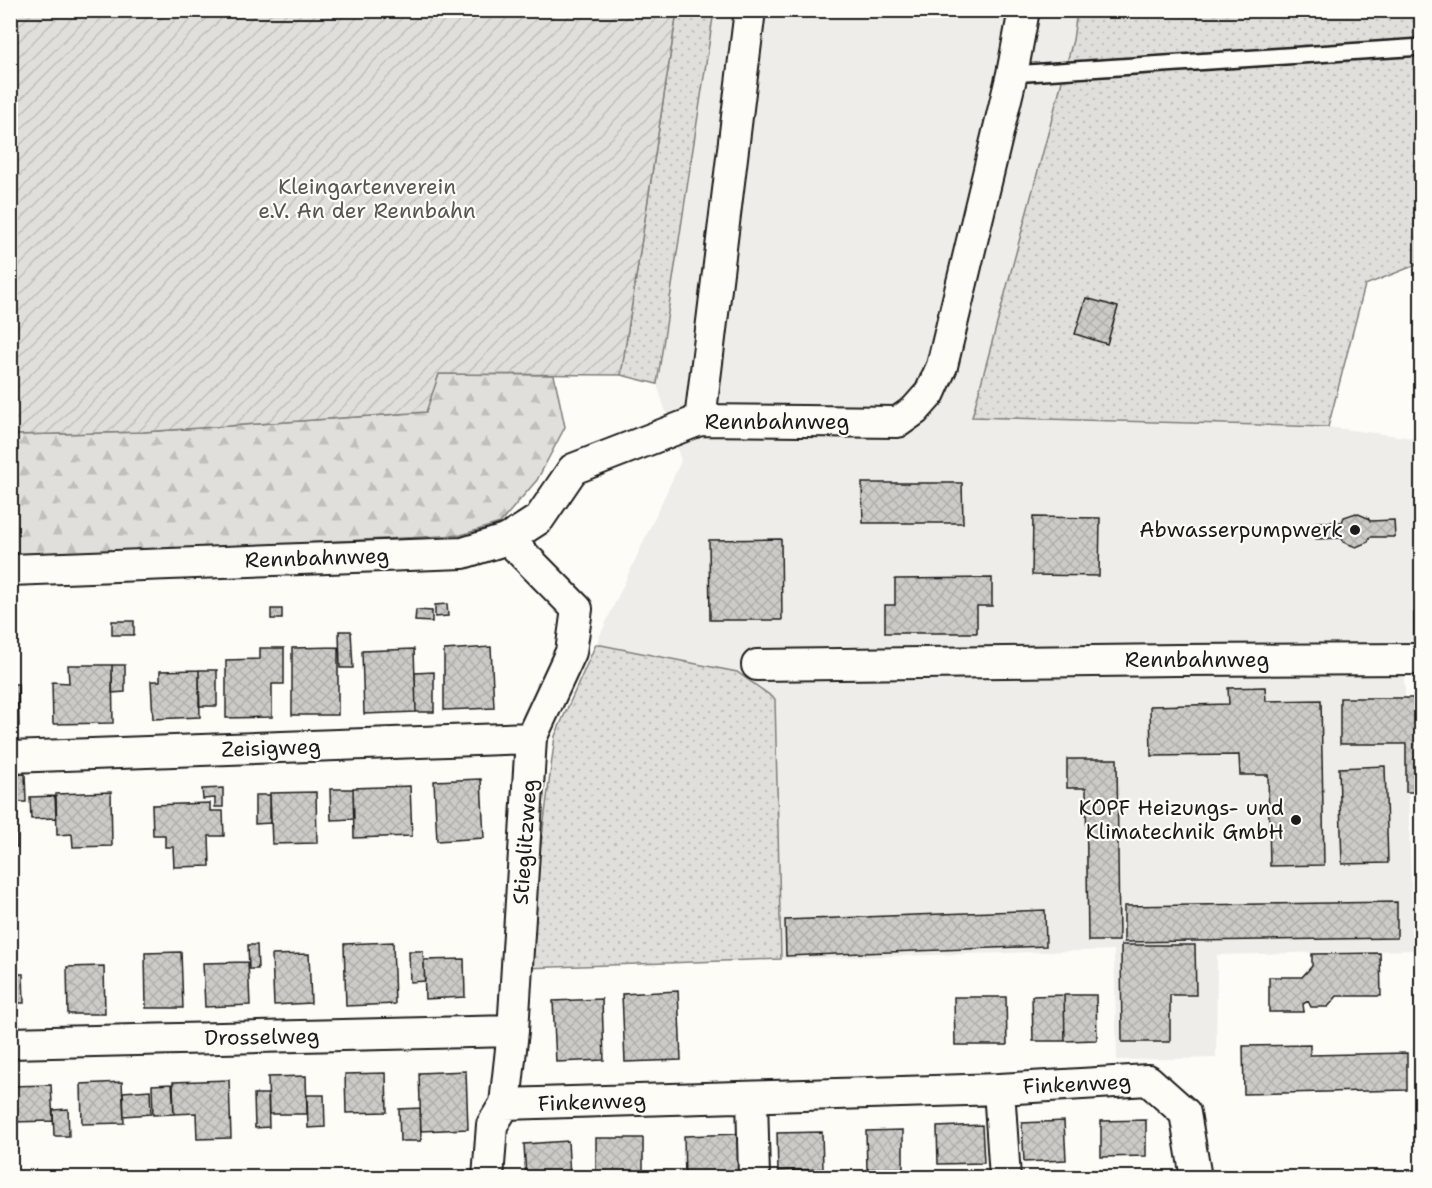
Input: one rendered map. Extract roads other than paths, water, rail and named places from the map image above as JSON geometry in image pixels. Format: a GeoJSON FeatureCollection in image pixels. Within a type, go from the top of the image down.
{"type":"FeatureCollection","features":[{"type":"Feature","properties":{"kind":"street"},"geometry":{"type":"LineString","coordinates":[[700,420],[750,10]]}},
{"type":"Feature","properties":{"kind":"street","name":"Rennbahnweg"},"geometry":{"type":"LineString","coordinates":[[10,570],[463,553],[508,539],[539,519],[573,469],[700,420],[898,422],[915,410],[930,393],[942,366],[1012,74],[1024,10]]}},
{"type":"Feature","properties":{"kind":"street","name":"Stieglitzweg"},"geometry":{"type":"LineString","coordinates":[[488,1178],[492,1125],[505,1104],[513,1031],[531,738],[571,652],[577,609],[508,539]]}},
{"type":"Feature","properties":{"kind":"street","name":"Rennbahnweg"},"geometry":{"type":"LineString","coordinates":[[757,665],[1422,659]]}},
{"type":"Feature","properties":{"kind":"street","name":"Zeisigweg"},"geometry":{"type":"LineString","coordinates":[[10,757],[531,738]]}},
{"type":"Feature","properties":{"kind":"street","name":"Drosselweg"},"geometry":{"type":"LineString","coordinates":[[10,1043],[513,1031]]}},
{"type":"Feature","properties":{"kind":"street","name":"Finkenweg"},"geometry":{"type":"LineString","coordinates":[[505,1104],[999,1089],[1148,1080],[1185,1113],[1196,1178]]}},
{"type":"Feature","properties":{"kind":"street","name":"Finkenweg"},"geometry":{"type":"LineString","coordinates":[[999,1089],[1005,1178]]}},
{"type":"Feature","properties":{"kind":"street"},"geometry":{"type":"LineString","coordinates":[[752,1097],[754,1178]]}},
{"type":"Feature","properties":{"kind":"lane"},"geometry":{"type":"LineString","coordinates":[[1012,74],[1422,47]]}},
{"type":"Feature","properties":{"kind":"place","name":"Abwasserpumpwerk"},"geometry":{"type":"Point","coordinates":[1355,530]}},
{"type":"Feature","properties":{"kind":"place","name":"KOPF Heizungs- und Klimatechnik GmbH"},"geometry":{"type":"Point","coordinates":[1296,820]}},
{"type":"Feature","properties":{"kind":"park label","name":"Kleingartenverein e.V. An der Rennbahn"},"geometry":{"type":"Point","coordinates":[367,199]}}]}
